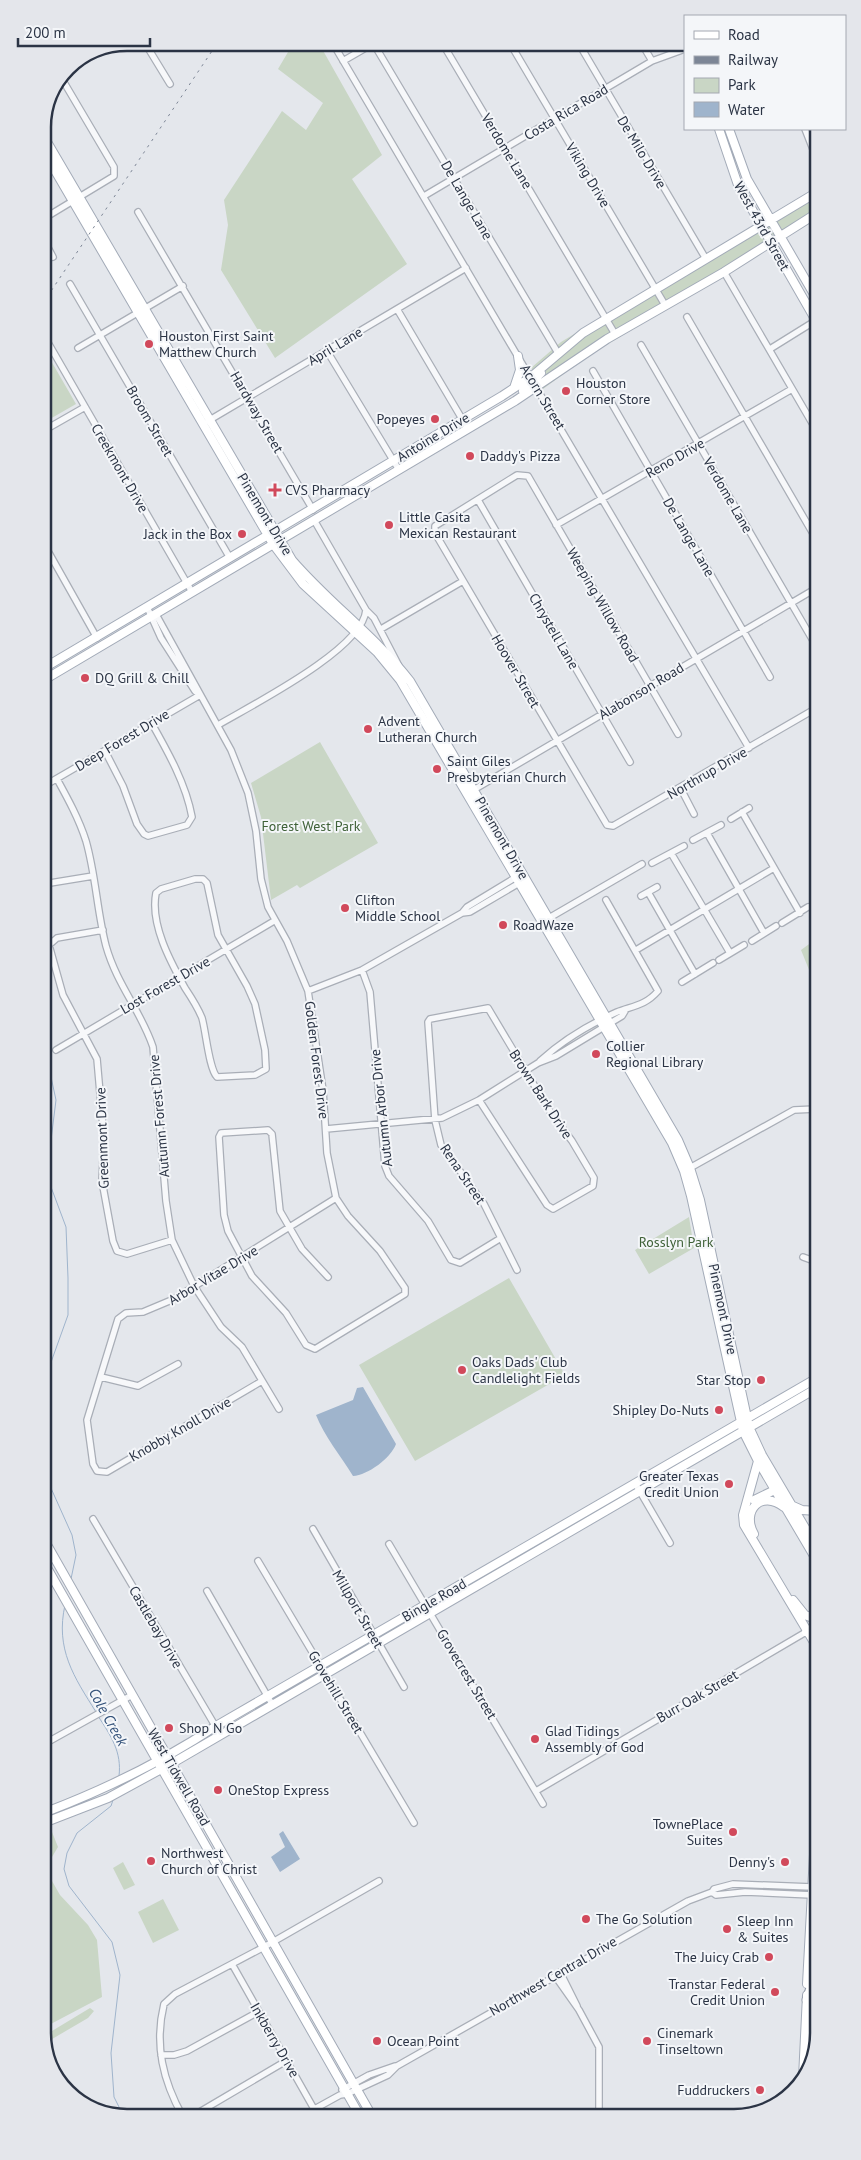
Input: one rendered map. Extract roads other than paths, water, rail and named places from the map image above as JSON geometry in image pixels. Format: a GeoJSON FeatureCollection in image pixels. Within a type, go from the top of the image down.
{"type":"FeatureCollection","features":[{"type":"Feature","properties":{"kind":"highway"},"geometry":{"type":"LineString","coordinates":[[807,2000],[810,1991]]}},
{"type":"Feature","properties":{"kind":"main road","name":"West 43rd Street"},"geometry":{"type":"LineString","coordinates":[[719,130],[738,185],[810,311]]}},
{"type":"Feature","properties":{"kind":"main road","name":"West 43rd Street"},"geometry":{"type":"LineString","coordinates":[[729,130],[744,172],[810,289]]}},
{"type":"Feature","properties":{"kind":"main road"},"geometry":{"type":"LineString","coordinates":[[722,141],[731,138]]}},
{"type":"Feature","properties":{"kind":"main road","name":"Pinemont Drive"},"geometry":{"type":"LineString","coordinates":[[51,151],[76,200],[207,422],[291,570],[400,668],[403,678]]}},
{"type":"Feature","properties":{"kind":"main road","name":"Pinemont Drive"},"geometry":{"type":"LineString","coordinates":[[51,162],[76,200]]}},
{"type":"Feature","properties":{"kind":"main road"},"geometry":{"type":"LineString","coordinates":[[534,382],[544,370],[546,364],[558,353],[606,319],[810,196]]}},
{"type":"Feature","properties":{"kind":"main road","name":"Antoine Drive"},"geometry":{"type":"LineString","coordinates":[[51,676],[192,592],[313,510],[393,461],[514,389],[534,382],[724,272],[810,218]]}},
{"type":"Feature","properties":{"kind":"main road"},"geometry":{"type":"LineString","coordinates":[[514,389],[520,370],[518,356]]}},
{"type":"Feature","properties":{"kind":"main road","name":"Antoine Drive"},"geometry":{"type":"LineString","coordinates":[[51,664],[230,558],[314,520],[509,405],[534,382]]}},
{"type":"Feature","properties":{"kind":"main road"},"geometry":{"type":"LineString","coordinates":[[340,493],[344,502]]}},
{"type":"Feature","properties":{"kind":"main road","name":"Pinemont Drive"},"geometry":{"type":"LineString","coordinates":[[358,629],[377,652],[403,678],[606,1022],[687,1170],[700,1200],[717,1298],[743,1420],[758,1461],[778,1488]]}},
{"type":"Feature","properties":{"kind":"main road"},"geometry":{"type":"LineString","coordinates":[[97,638],[102,646]]}},
{"type":"Feature","properties":{"kind":"main road","name":"Pinemont Drive"},"geometry":{"type":"LineString","coordinates":[[521,878],[549,918],[564,952]]}},
{"type":"Feature","properties":{"kind":"main road","name":"Bingle Road"},"geometry":{"type":"LineString","coordinates":[[169,1760],[216,1726],[743,1420],[810,1383]]}},
{"type":"Feature","properties":{"kind":"main road","name":"Bingle Road"},"geometry":{"type":"LineString","coordinates":[[51,1820],[100,1802],[126,1789],[160,1765],[220,1734],[378,1644],[810,1392]]}},
{"type":"Feature","properties":{"kind":"main road","name":"Pinemont Drive"},"geometry":{"type":"LineString","coordinates":[[746,1429],[778,1488],[810,1538]]}},
{"type":"Feature","properties":{"kind":"main road"},"geometry":{"type":"LineString","coordinates":[[681,1456],[685,1465]]}},
{"type":"Feature","properties":{"kind":"main road"},"geometry":{"type":"LineString","coordinates":[[758,1461],[743,1515],[744,1525],[810,1638]]}},
{"type":"Feature","properties":{"kind":"main road"},"geometry":{"type":"LineString","coordinates":[[743,1515],[750,1502],[778,1488]]}},
{"type":"Feature","properties":{"kind":"main road"},"geometry":{"type":"LineString","coordinates":[[810,1511],[790,1508],[776,1501],[763,1501],[751,1510],[750,1527],[797,1606],[810,1618]]}},
{"type":"Feature","properties":{"kind":"main road","name":"Pinemont Drive"},"geometry":{"type":"LineString","coordinates":[[790,1508],[810,1547]]}},
{"type":"Feature","properties":{"kind":"main road"},"geometry":{"type":"LineString","coordinates":[[532,1543],[537,1552]]}},
{"type":"Feature","properties":{"kind":"main road","name":"West Tidwell Road"},"geometry":{"type":"LineString","coordinates":[[51,1554],[368,2109]]}},
{"type":"Feature","properties":{"kind":"main road","name":"West Tidwell Road"},"geometry":{"type":"LineString","coordinates":[[51,1575],[264,1947],[343,2092],[355,2109]]}},
{"type":"Feature","properties":{"kind":"main road"},"geometry":{"type":"LineString","coordinates":[[806,1632],[810,1630]]}},
{"type":"Feature","properties":{"kind":"main road"},"geometry":{"type":"LineString","coordinates":[[97,1656],[106,1650]]}},
{"type":"Feature","properties":{"kind":"main road","name":"Bingle Road"},"geometry":{"type":"LineString","coordinates":[[51,1810],[73,1803],[160,1765]]}},
{"type":"Feature","properties":{"kind":"main road"},"geometry":{"type":"LineString","coordinates":[[73,1803],[76,1811]]}},
{"type":"Feature","properties":{"kind":"main road"},"geometry":{"type":"LineString","coordinates":[[200,1834],[209,1829]]}},
{"type":"Feature","properties":{"kind":"main road"},"geometry":{"type":"LineString","coordinates":[[227,1882],[236,1876]]}},
{"type":"Feature","properties":{"kind":"main road"},"geometry":{"type":"LineString","coordinates":[[804,2062],[810,1952]]}},
{"type":"Feature","properties":{"kind":"street"},"geometry":{"type":"LineString","coordinates":[[150,51],[170,84]]}},
{"type":"Feature","properties":{"kind":"street","name":"Acorn Street"},"geometry":{"type":"LineString","coordinates":[[338,51],[604,498],[749,748]]}},
{"type":"Feature","properties":{"kind":"street"},"geometry":{"type":"LineString","coordinates":[[344,61],[361,51]]}},
{"type":"Feature","properties":{"kind":"street","name":"De Lange Lane"},"geometry":{"type":"LineString","coordinates":[[378,51],[558,353]]}},
{"type":"Feature","properties":{"kind":"street","name":"Verdome Lane"},"geometry":{"type":"LineString","coordinates":[[447,51],[506,147],[615,334]]}},
{"type":"Feature","properties":{"kind":"street","name":"Viking Drive"},"geometry":{"type":"LineString","coordinates":[[515,51],[665,305]]}},
{"type":"Feature","properties":{"kind":"street","name":"De Milo Drive"},"geometry":{"type":"LineString","coordinates":[[583,51],[706,259]]}},
{"type":"Feature","properties":{"kind":"street"},"geometry":{"type":"LineString","coordinates":[[646,51],[652,61]]}},
{"type":"Feature","properties":{"kind":"street","name":"Costa Rica Road"},"geometry":{"type":"LineString","coordinates":[[424,196],[652,61],[680,51]]}},
{"type":"Feature","properties":{"kind":"street"},"geometry":{"type":"LineString","coordinates":[[51,214],[114,176],[114,168],[65,84]]}},
{"type":"Feature","properties":{"kind":"street"},"geometry":{"type":"LineString","coordinates":[[805,130],[810,142]]}},
{"type":"Feature","properties":{"kind":"street","name":"Hardway Street"},"geometry":{"type":"LineString","coordinates":[[138,212],[313,510]]}},
{"type":"Feature","properties":{"kind":"street"},"geometry":{"type":"LineString","coordinates":[[51,253],[53,257]]}},
{"type":"Feature","properties":{"kind":"street","name":"April Lane"},"geometry":{"type":"LineString","coordinates":[[207,422],[466,268]]}},
{"type":"Feature","properties":{"kind":"street"},"geometry":{"type":"LineString","coordinates":[[724,272],[810,420]]}},
{"type":"Feature","properties":{"kind":"street","name":"Broom Street"},"geometry":{"type":"LineString","coordinates":[[70,284],[230,558]]}},
{"type":"Feature","properties":{"kind":"street"},"geometry":{"type":"LineString","coordinates":[[78,348],[183,286]]}},
{"type":"Feature","properties":{"kind":"street"},"geometry":{"type":"LineString","coordinates":[[397,308],[468,429]]}},
{"type":"Feature","properties":{"kind":"street"},"geometry":{"type":"LineString","coordinates":[[687,317],[810,528]]}},
{"type":"Feature","properties":{"kind":"street"},"geometry":{"type":"LineString","coordinates":[[770,349],[810,323]]}},
{"type":"Feature","properties":{"kind":"street","name":"Verdome Lane"},"geometry":{"type":"LineString","coordinates":[[641,345],[810,635]]}},
{"type":"Feature","properties":{"kind":"street","name":"Creekmont Drive"},"geometry":{"type":"LineString","coordinates":[[51,351],[192,592]]}},
{"type":"Feature","properties":{"kind":"street"},"geometry":{"type":"LineString","coordinates":[[327,351],[399,470]]}},
{"type":"Feature","properties":{"kind":"street","name":"De Lange Lane"},"geometry":{"type":"LineString","coordinates":[[593,372],[770,677]]}},
{"type":"Feature","properties":{"kind":"street","name":"Reno Drive"},"geometry":{"type":"LineString","coordinates":[[556,525],[651,472],[792,389]]}},
{"type":"Feature","properties":{"kind":"street"},"geometry":{"type":"LineString","coordinates":[[51,426],[85,407]]}},
{"type":"Feature","properties":{"kind":"street","name":"Weeping Willow Road"},"geometry":{"type":"LineString","coordinates":[[478,500],[517,475],[528,476],[678,734]]}},
{"type":"Feature","properties":{"kind":"street","name":"Hoover Street"},"geometry":{"type":"LineString","coordinates":[[478,500],[435,526],[435,533],[600,816]]}},
{"type":"Feature","properties":{"kind":"street","name":"Chrystell Lane"},"geometry":{"type":"LineString","coordinates":[[478,500],[630,762]]}},
{"type":"Feature","properties":{"kind":"street"},"geometry":{"type":"LineString","coordinates":[[314,520],[366,610],[381,630],[400,668]]}},
{"type":"Feature","properties":{"kind":"street"},"geometry":{"type":"LineString","coordinates":[[51,556],[97,638]]}},
{"type":"Feature","properties":{"kind":"street"},"geometry":{"type":"LineString","coordinates":[[381,630],[463,581]]}},
{"type":"Feature","properties":{"kind":"street","name":"Alabonson Road"},"geometry":{"type":"LineString","coordinates":[[471,792],[810,592]]}},
{"type":"Feature","properties":{"kind":"street","name":"Golden Forest Drive"},"geometry":{"type":"LineString","coordinates":[[147,607],[152,616],[158,618],[167,633],[218,725],[243,776],[250,799],[260,858],[261,880],[268,907],[298,964],[308,991],[317,1043],[331,1180],[336,1198],[348,1216],[380,1251],[398,1276],[405,1288],[405,1294],[400,1299],[315,1349],[311,1349],[306,1345],[286,1313],[260,1287],[242,1257]]}},
{"type":"Feature","properties":{"kind":"street"},"geometry":{"type":"LineString","coordinates":[[218,725],[325,661],[358,629],[365,620],[366,610]]}},
{"type":"Feature","properties":{"kind":"street","name":"Deep Forest Drive"},"geometry":{"type":"LineString","coordinates":[[51,782],[200,695]]}},
{"type":"Feature","properties":{"kind":"street","name":"Northrup Drive"},"geometry":{"type":"LineString","coordinates":[[600,816],[607,825],[613,826],[681,789],[810,712]]}},
{"type":"Feature","properties":{"kind":"street"},"geometry":{"type":"LineString","coordinates":[[105,750],[123,786],[140,831],[148,836],[187,825],[192,817],[173,761],[151,722]]}},
{"type":"Feature","properties":{"kind":"street","name":"Autumn Forest Drive"},"geometry":{"type":"LineString","coordinates":[[57,779],[75,812],[86,841],[103,930],[116,976],[148,1033],[156,1065],[166,1201],[172,1240],[194,1286],[221,1327],[242,1348],[279,1410]]}},
{"type":"Feature","properties":{"kind":"street"},"geometry":{"type":"LineString","coordinates":[[681,789],[694,814]]}},
{"type":"Feature","properties":{"kind":"street"},"geometry":{"type":"LineString","coordinates":[[731,819],[749,808]]}},
{"type":"Feature","properties":{"kind":"street"},"geometry":{"type":"LineString","coordinates":[[742,812],[800,913]]}},
{"type":"Feature","properties":{"kind":"street"},"geometry":{"type":"LineString","coordinates":[[693,840],[721,825]]}},
{"type":"Feature","properties":{"kind":"street"},"geometry":{"type":"LineString","coordinates":[[707,833],[764,933]]}},
{"type":"Feature","properties":{"kind":"street"},"geometry":{"type":"LineString","coordinates":[[652,863],[684,846]]}},
{"type":"Feature","properties":{"kind":"street"},"geometry":{"type":"LineString","coordinates":[[671,853],[730,953]]}},
{"type":"Feature","properties":{"kind":"street"},"geometry":{"type":"LineString","coordinates":[[549,918],[642,864]]}},
{"type":"Feature","properties":{"kind":"street"},"geometry":{"type":"LineString","coordinates":[[636,950],[774,868]]}},
{"type":"Feature","properties":{"kind":"street"},"geometry":{"type":"LineString","coordinates":[[51,883],[93,876]]}},
{"type":"Feature","properties":{"kind":"street"},"geometry":{"type":"LineString","coordinates":[[462,913],[467,906],[521,878]]}},
{"type":"Feature","properties":{"kind":"street"},"geometry":{"type":"LineString","coordinates":[[308,991],[362,970],[462,913],[470,912],[487,903],[521,878]]}},
{"type":"Feature","properties":{"kind":"street"},"geometry":{"type":"LineString","coordinates":[[203,879],[207,884],[214,925],[227,949],[254,1004],[265,1050],[266,1069],[262,1073],[236,1077],[217,1077],[212,1073],[208,1041],[201,1016],[164,944],[154,902],[156,893],[161,889],[203,879]]}},
{"type":"Feature","properties":{"kind":"street"},"geometry":{"type":"LineString","coordinates":[[641,896],[656,887]]}},
{"type":"Feature","properties":{"kind":"street"},"geometry":{"type":"LineString","coordinates":[[648,892],[695,974]]}},
{"type":"Feature","properties":{"kind":"street"},"geometry":{"type":"LineString","coordinates":[[484,896],[487,903]]}},
{"type":"Feature","properties":{"kind":"street"},"geometry":{"type":"LineString","coordinates":[[326,1129],[435,1120],[479,1100],[538,1063],[556,1056],[619,1011],[635,1007],[658,991],[606,900]]}},
{"type":"Feature","properties":{"kind":"street"},"geometry":{"type":"LineString","coordinates":[[752,941],[808,907]]}},
{"type":"Feature","properties":{"kind":"street","name":"Lost Forest Drive"},"geometry":{"type":"LineString","coordinates":[[56,1050],[274,921]]}},
{"type":"Feature","properties":{"kind":"street","name":"Greenmont Drive"},"geometry":{"type":"LineString","coordinates":[[51,943],[56,938],[103,930]]}},
{"type":"Feature","properties":{"kind":"street"},"geometry":{"type":"LineString","coordinates":[[719,960],[744,945]]}},
{"type":"Feature","properties":{"kind":"street","name":"Greenmont Drive"},"geometry":{"type":"LineString","coordinates":[[51,952],[63,995],[97,1059],[99,1068],[104,1139],[102,1181],[113,1241],[117,1251],[126,1254],[172,1240]]}},
{"type":"Feature","properties":{"kind":"street"},"geometry":{"type":"LineString","coordinates":[[682,982],[713,963]]}},
{"type":"Feature","properties":{"kind":"street","name":"Autumn Arbor Drive"},"geometry":{"type":"LineString","coordinates":[[362,970],[370,992],[385,1166],[389,1176],[428,1221],[451,1260],[460,1263],[501,1238]]}},
{"type":"Feature","properties":{"kind":"street","name":"Brown Bark Drive"},"geometry":{"type":"LineString","coordinates":[[466,1011],[488,1008],[548,1110],[572,1140],[594,1178],[593,1186],[558,1207],[552,1208],[547,1205],[479,1100]]}},
{"type":"Feature","properties":{"kind":"street","name":"Rena Street"},"geometry":{"type":"LineString","coordinates":[[466,1011],[434,1016],[428,1022],[435,1120],[441,1145],[484,1204],[516,1270]]}},
{"type":"Feature","properties":{"kind":"street"},"geometry":{"type":"LineString","coordinates":[[687,1170],[794,1110],[810,1109]]}},
{"type":"Feature","properties":{"kind":"street"},"geometry":{"type":"LineString","coordinates":[[242,1257],[228,1231],[224,1215],[218,1137],[221,1133],[268,1130],[272,1134],[276,1197],[280,1211],[302,1249],[328,1277]]}},
{"type":"Feature","properties":{"kind":"street","name":"Arbor Vitae Drive"},"geometry":{"type":"LineString","coordinates":[[97,1471],[93,1464],[87,1420],[118,1319],[126,1313],[143,1312],[161,1306],[336,1198]]}},
{"type":"Feature","properties":{"kind":"street"},"geometry":{"type":"LineString","coordinates":[[803,1257],[810,1260]]}},
{"type":"Feature","properties":{"kind":"street"},"geometry":{"type":"LineString","coordinates":[[101,1377],[138,1386],[178,1364]]}},
{"type":"Feature","properties":{"kind":"street","name":"Knobby Knoll Drive"},"geometry":{"type":"LineString","coordinates":[[97,1471],[107,1472],[262,1380]]}},
{"type":"Feature","properties":{"kind":"street"},"geometry":{"type":"LineString","coordinates":[[635,1483],[670,1543]]}},
{"type":"Feature","properties":{"kind":"street","name":"Castlebay Drive"},"geometry":{"type":"LineString","coordinates":[[93,1519],[220,1734]]}},
{"type":"Feature","properties":{"kind":"street","name":"Millport Street"},"geometry":{"type":"LineString","coordinates":[[313,1529],[404,1687]]}},
{"type":"Feature","properties":{"kind":"street","name":"Grovecrest Street"},"geometry":{"type":"LineString","coordinates":[[389,1544],[543,1804]]}},
{"type":"Feature","properties":{"kind":"street","name":"Grovehill Street"},"geometry":{"type":"LineString","coordinates":[[258,1561],[414,1823]]}},
{"type":"Feature","properties":{"kind":"street"},"geometry":{"type":"LineString","coordinates":[[207,1591],[272,1704]]}},
{"type":"Feature","properties":{"kind":"street","name":"Burr Oak Street"},"geometry":{"type":"LineString","coordinates":[[536,1791],[806,1632]]}},
{"type":"Feature","properties":{"kind":"street"},"geometry":{"type":"LineString","coordinates":[[51,1740],[132,1695]]}},
{"type":"Feature","properties":{"kind":"street"},"geometry":{"type":"LineString","coordinates":[[179,2109],[162,2072],[160,2054],[164,2004],[175,1994],[264,1947],[379,1881]]}},
{"type":"Feature","properties":{"kind":"street","name":"Northwest Central Drive"},"geometry":{"type":"LineString","coordinates":[[314,2109],[343,2092],[388,2074],[397,2066],[656,1917],[688,1901],[712,1892],[714,1889],[733,1884],[810,1887]]}},
{"type":"Feature","properties":{"kind":"street"},"geometry":{"type":"LineString","coordinates":[[756,1892],[757,1884]]}},
{"type":"Feature","properties":{"kind":"street","name":"Northwest Central Drive"},"geometry":{"type":"LineString","coordinates":[[712,1892],[716,1895],[810,1887]]}},
{"type":"Feature","properties":{"kind":"street","name":"Inkberry Drive"},"geometry":{"type":"LineString","coordinates":[[232,1964],[314,2109]]}},
{"type":"Feature","properties":{"kind":"street"},"geometry":{"type":"LineString","coordinates":[[558,1974],[600,2050],[599,2109]]}},
{"type":"Feature","properties":{"kind":"street"},"geometry":{"type":"LineString","coordinates":[[160,2054],[174,2055],[187,2051],[258,2012]]}},
{"type":"Feature","properties":{"kind":"street"},"geometry":{"type":"LineString","coordinates":[[205,2109],[286,2061]]}},
{"type":"Feature","properties":{"kind":"water"},"geometry":{"type":"Polygon","coordinates":[[[363,1387],[396,1444],[389,1455],[378,1465],[365,1473],[353,1476],[328,1438],[316,1415],[353,1400],[357,1388],[363,1387]]]}},
{"type":"Feature","properties":{"kind":"water"},"geometry":{"type":"Polygon","coordinates":[[[283,1831],[300,1859],[280,1872],[271,1857],[285,1847],[279,1834],[283,1831]]]}},
{"type":"Feature","properties":{"kind":"waterway","name":"Cole Creek"},"geometry":{"type":"LineString","coordinates":[[51,1077],[56,1100],[51,1140]]}},
{"type":"Feature","properties":{"kind":"waterway","name":"Cole Creek"},"geometry":{"type":"LineString","coordinates":[[51,1187],[66,1227],[68,1278],[68,1315],[51,1362]]}},
{"type":"Feature","properties":{"kind":"waterway","name":"Cole Creek"},"geometry":{"type":"LineString","coordinates":[[51,1488],[72,1535],[76,1555],[71,1579]]}},
{"type":"Feature","properties":{"kind":"waterway","name":"Cole Creek"},"geometry":{"type":"LineString","coordinates":[[65,1605],[63,1635],[68,1662],[80,1687],[96,1712]]}},
{"type":"Feature","properties":{"kind":"waterway","name":"Cole Creek"},"geometry":{"type":"LineString","coordinates":[[98,1716],[111,1737],[117,1752],[119,1776]]}},
{"type":"Feature","properties":{"kind":"waterway","name":"Cole Creek"},"geometry":{"type":"LineString","coordinates":[[113,1800],[111,1806],[77,1833],[67,1853],[64,1869],[69,1886],[112,1942],[120,1975],[111,2053],[114,2097],[120,2109]]}},
{"type":"Feature","properties":{"kind":"railway"},"geometry":{"type":"LineString","coordinates":[[51,291],[212,51]]}},
{"type":"Feature","properties":{"kind":"place","name":"Houston First Saint Matthew Church"},"geometry":{"type":"Point","coordinates":[149,344]}},
{"type":"Feature","properties":{"kind":"place","name":"Houston Corner Store"},"geometry":{"type":"Point","coordinates":[566,391]}},
{"type":"Feature","properties":{"kind":"place","name":"Popeyes"},"geometry":{"type":"Point","coordinates":[435,419]}},
{"type":"Feature","properties":{"kind":"place","name":"Daddy's Pizza"},"geometry":{"type":"Point","coordinates":[470,456]}},
{"type":"Feature","properties":{"kind":"place","name":"CVS Pharmacy"},"geometry":{"type":"Point","coordinates":[275,490]}},
{"type":"Feature","properties":{"kind":"place","name":"Little Casita Mexican Restaurant"},"geometry":{"type":"Point","coordinates":[389,525]}},
{"type":"Feature","properties":{"kind":"place","name":"Jack in the Box"},"geometry":{"type":"Point","coordinates":[242,534]}},
{"type":"Feature","properties":{"kind":"place","name":"DQ Grill & Chill"},"geometry":{"type":"Point","coordinates":[85,678]}},
{"type":"Feature","properties":{"kind":"place","name":"Advent Lutheran Church"},"geometry":{"type":"Point","coordinates":[368,729]}},
{"type":"Feature","properties":{"kind":"place","name":"Saint Giles Presbyterian Church"},"geometry":{"type":"Point","coordinates":[437,769]}},
{"type":"Feature","properties":{"kind":"place","name":"Clifton Middle School"},"geometry":{"type":"Point","coordinates":[345,908]}},
{"type":"Feature","properties":{"kind":"place","name":"RoadWaze"},"geometry":{"type":"Point","coordinates":[503,925]}},
{"type":"Feature","properties":{"kind":"place","name":"Collier Regional Library"},"geometry":{"type":"Point","coordinates":[596,1054]}},
{"type":"Feature","properties":{"kind":"place","name":"Oaks Dads' Club Candlelight Fields"},"geometry":{"type":"Point","coordinates":[462,1370]}},
{"type":"Feature","properties":{"kind":"place","name":"Star Stop"},"geometry":{"type":"Point","coordinates":[761,1380]}},
{"type":"Feature","properties":{"kind":"place","name":"Shipley Do-Nuts"},"geometry":{"type":"Point","coordinates":[719,1410]}},
{"type":"Feature","properties":{"kind":"place","name":"Greater Texas Credit Union"},"geometry":{"type":"Point","coordinates":[729,1484]}},
{"type":"Feature","properties":{"kind":"place","name":"Shop N Go"},"geometry":{"type":"Point","coordinates":[169,1728]}},
{"type":"Feature","properties":{"kind":"place","name":"Glad Tidings Assembly of God"},"geometry":{"type":"Point","coordinates":[535,1739]}},
{"type":"Feature","properties":{"kind":"place","name":"OneStop Express"},"geometry":{"type":"Point","coordinates":[218,1790]}},
{"type":"Feature","properties":{"kind":"place","name":"TownePlace Suites"},"geometry":{"type":"Point","coordinates":[733,1832]}},
{"type":"Feature","properties":{"kind":"place","name":"Northwest Church of Christ"},"geometry":{"type":"Point","coordinates":[151,1861]}},
{"type":"Feature","properties":{"kind":"place","name":"Denny's"},"geometry":{"type":"Point","coordinates":[785,1862]}},
{"type":"Feature","properties":{"kind":"place","name":"The Go Solution"},"geometry":{"type":"Point","coordinates":[586,1919]}},
{"type":"Feature","properties":{"kind":"place","name":"Sleep Inn & Suites"},"geometry":{"type":"Point","coordinates":[727,1929]}},
{"type":"Feature","properties":{"kind":"place","name":"The Juicy Crab"},"geometry":{"type":"Point","coordinates":[769,1957]}},
{"type":"Feature","properties":{"kind":"place","name":"Transtar Federal Credit Union"},"geometry":{"type":"Point","coordinates":[775,1992]}},
{"type":"Feature","properties":{"kind":"place","name":"Ocean Point"},"geometry":{"type":"Point","coordinates":[377,2041]}},
{"type":"Feature","properties":{"kind":"place","name":"Cinemark Tinseltown"},"geometry":{"type":"Point","coordinates":[647,2041]}},
{"type":"Feature","properties":{"kind":"place","name":"Fuddruckers"},"geometry":{"type":"Point","coordinates":[760,2090]}},
{"type":"Feature","properties":{"kind":"park label","name":"Forest West Park"},"geometry":{"type":"Point","coordinates":[311,826]}},
{"type":"Feature","properties":{"kind":"park label","name":"Rosslyn Park"},"geometry":{"type":"Point","coordinates":[676,1242]}}]}
